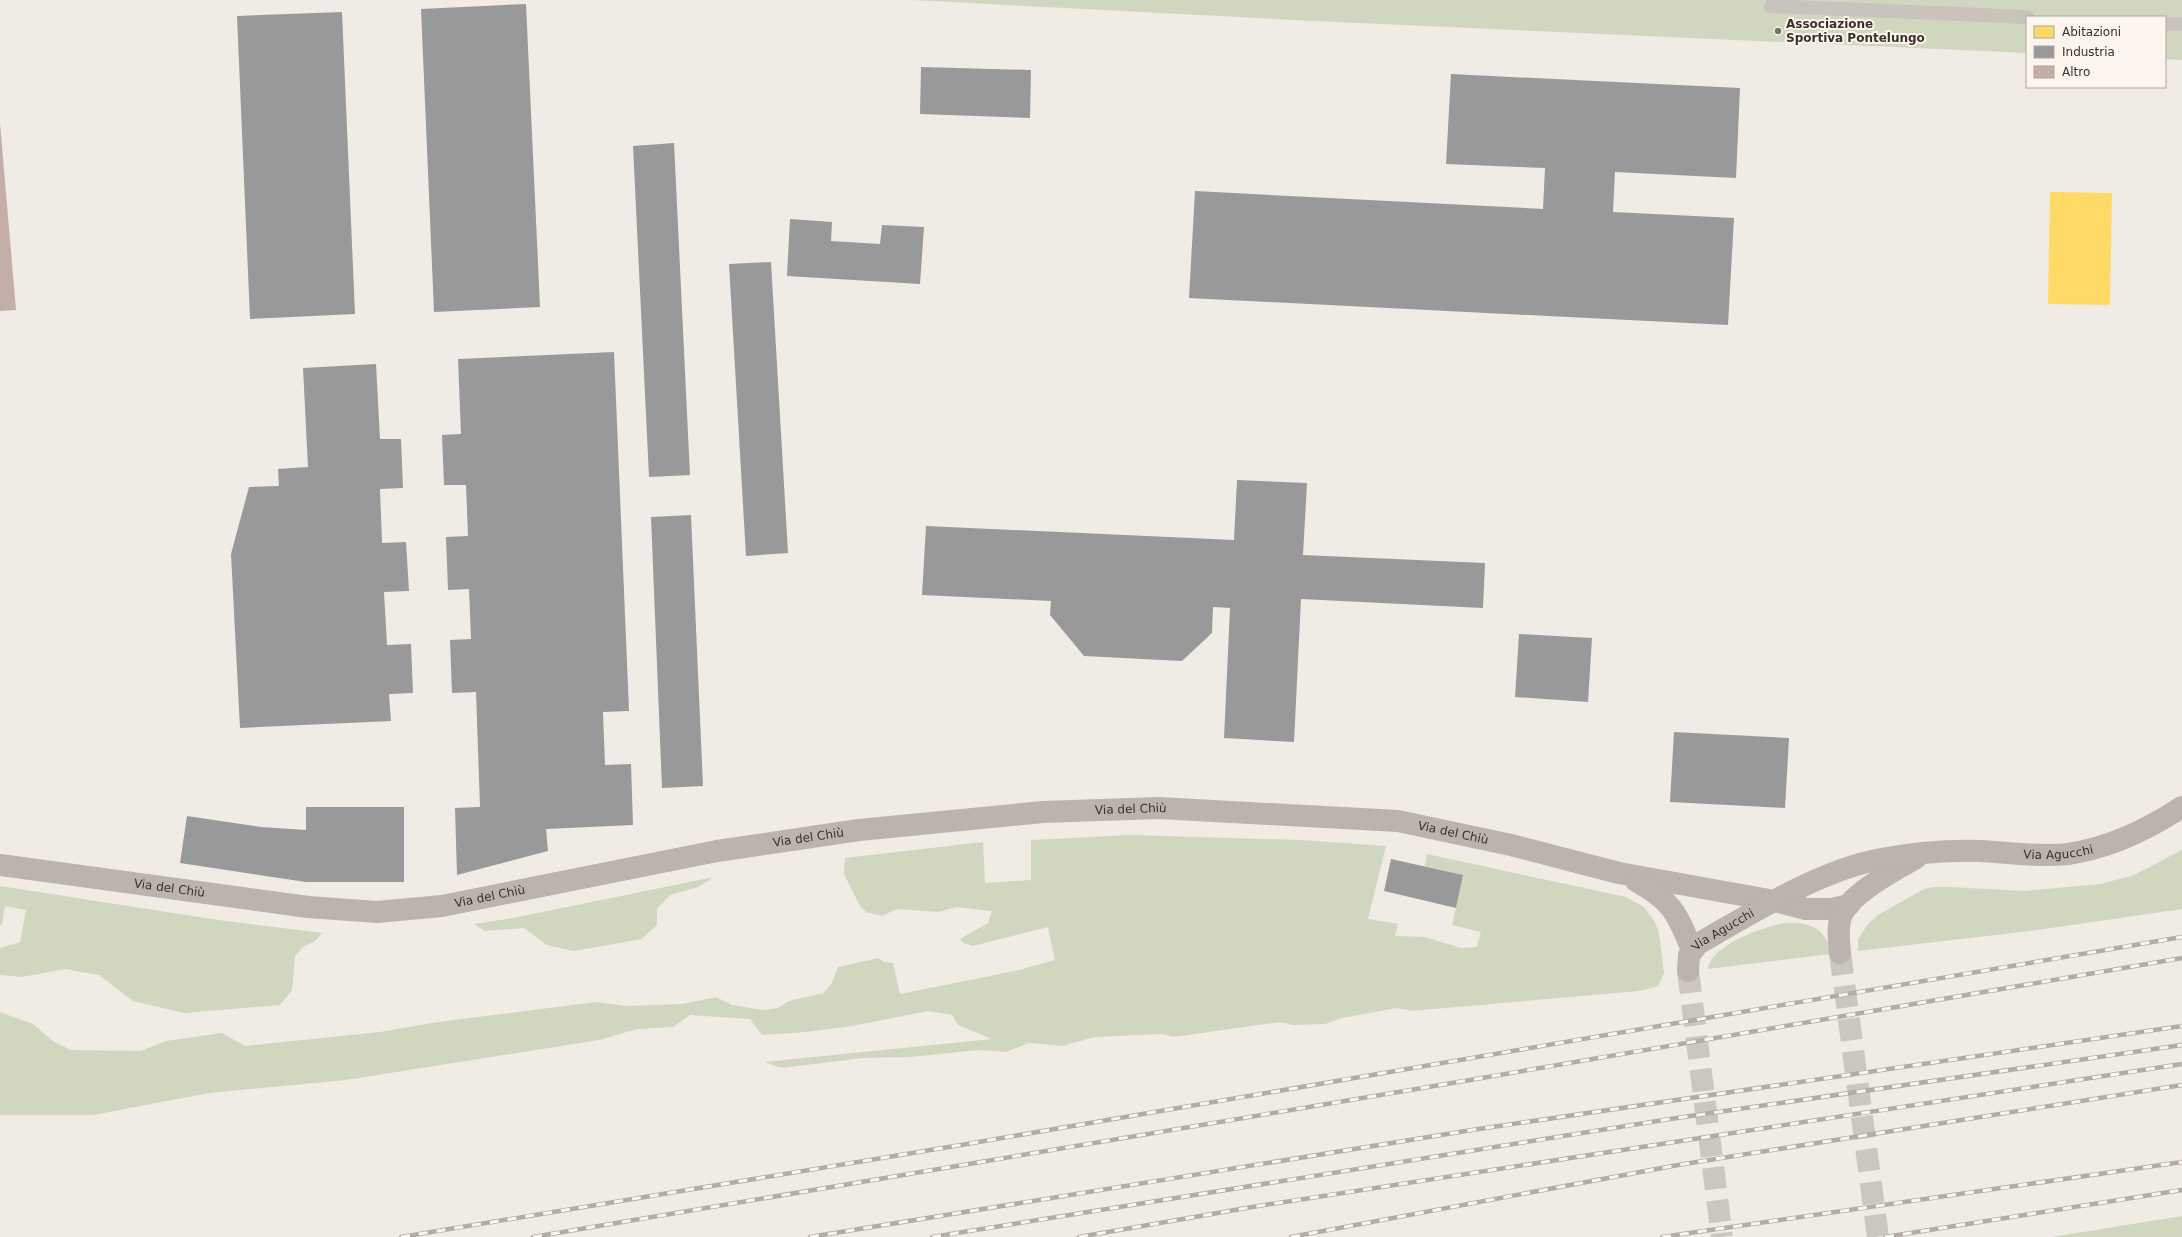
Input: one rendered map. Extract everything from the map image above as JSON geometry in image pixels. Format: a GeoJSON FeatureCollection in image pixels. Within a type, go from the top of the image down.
{"type":"FeatureCollection","features":[{"type":"Feature","properties":{"kind":"street","name":"Via Agucchi"},"geometry":{"type":"LineString","coordinates":[[1690,960],[1698,944],[1775,902],[1843,869],[1882,859],[1924,853],[1965,851],[2040,855],[2068,854],[2116,842],[2142,830],[2182,807]]}},
{"type":"Feature","properties":{"kind":"street","name":"Via del Chiù"},"geometry":{"type":"LineString","coordinates":[[0,865],[308,907],[377,912],[442,906],[718,851],[859,830],[1043,812],[1159,808],[1398,821],[1511,845],[1620,873],[1775,902]]}},
{"type":"Feature","properties":{"kind":"street","name":"Via Agucchi"},"geometry":{"type":"LineString","coordinates":[[1840,953],[1839,929],[1841,917],[1849,905],[1868,888],[1924,853]]}},
{"type":"Feature","properties":{"kind":"street","name":"Via del Chiù"},"geometry":{"type":"LineString","coordinates":[[1620,873],[1652,890],[1670,905],[1683,926],[1690,960]]}},
{"type":"Feature","properties":{"kind":"street"},"geometry":{"type":"LineString","coordinates":[[1775,902],[1806,909],[1819,910],[1849,905]]}},
{"type":"Feature","properties":{"kind":"lane"},"geometry":{"type":"LineString","coordinates":[[1771,6],[2026,17]]}},
{"type":"Feature","properties":{"kind":"lane"},"geometry":{"type":"LineString","coordinates":[[2166,24],[2182,24]]}},
{"type":"Feature","properties":{"kind":"green space","name":"Associazione Sportiva Pontelungo"},"geometry":{"type":"Polygon","coordinates":[[[911,0],[2182,0],[2182,60],[2166,59],[2166,16],[2026,16],[2026,53],[1315,21],[911,0]]]}},
{"type":"Feature","properties":{"kind":"green space"},"geometry":{"type":"Polygon","coordinates":[[[1131,835],[1301,840],[1386,846],[1368,919],[1398,924],[1395,936],[1425,937],[1461,948],[1477,947],[1481,932],[1452,925],[1463,875],[1425,866],[1427,854],[1626,897],[1644,907],[1655,922],[1659,933],[1664,973],[1658,986],[1639,991],[1411,1011],[1397,1008],[1342,1018],[1325,1024],[1293,1025],[1280,1022],[1173,1037],[1163,1034],[1094,1037],[1063,1046],[1029,1043],[1006,1052],[978,1050],[911,1057],[863,1058],[782,1068],[764,1062],[992,1039],[958,1025],[952,1015],[928,1011],[852,1026],[806,1032],[762,1035],[750,1019],[690,1015],[673,1027],[637,1029],[599,1040],[346,1080],[209,1093],[93,1115],[0,1115],[0,1012],[33,1024],[54,1042],[71,1050],[141,1051],[166,1041],[222,1033],[245,1046],[380,1032],[431,1023],[596,1002],[626,1006],[682,1004],[716,997],[732,1005],[763,1010],[778,1008],[789,1001],[823,993],[832,983],[838,967],[878,958],[884,962],[893,963],[900,994],[1019,970],[1055,960],[1048,927],[973,946],[964,943],[960,939],[988,923],[992,911],[956,907],[939,912],[897,909],[882,916],[866,912],[860,906],[844,874],[845,858],[983,842],[985,883],[1031,880],[1031,840],[1131,835]]]}},
{"type":"Feature","properties":{"kind":"green space"},"geometry":{"type":"Polygon","coordinates":[[[2182,850],[2182,909],[2030,931],[1858,951],[1858,939],[1868,924],[1878,915],[1922,890],[1933,887],[1949,887],[2024,891],[2101,884],[2134,875],[2182,850]]]}},
{"type":"Feature","properties":{"kind":"green space"},"geometry":{"type":"Polygon","coordinates":[[[714,877],[698,887],[670,895],[657,909],[657,925],[642,939],[574,951],[547,945],[524,928],[485,931],[474,924],[513,918],[714,877]]]}},
{"type":"Feature","properties":{"kind":"green space"},"geometry":{"type":"Polygon","coordinates":[[[0,886],[218,920],[322,933],[315,941],[303,947],[295,956],[292,990],[280,1005],[184,1013],[133,1001],[99,975],[65,969],[22,977],[0,975],[0,948],[20,942],[26,910],[5,906],[2,925],[0,925],[0,886]]]}},
{"type":"Feature","properties":{"kind":"green space"},"geometry":{"type":"Polygon","coordinates":[[[1786,923],[1803,924],[1816,928],[1825,938],[1829,945],[1831,954],[1708,969],[1711,960],[1718,952],[1728,945],[1740,938],[1765,928],[1786,923]]]}},
{"type":"Feature","properties":{"kind":"green space"},"geometry":{"type":"Polygon","coordinates":[[[2182,1216],[2182,1237],[2052,1237],[2182,1216]]]}},
{"type":"Feature","properties":{"kind":"building: Abitazioni"},"geometry":{"type":"Polygon","coordinates":[[[2050,192],[2112,193],[2110,305],[2048,304],[2050,192]]]}},
{"type":"Feature","properties":{"kind":"building: Industria"},"geometry":{"type":"Polygon","coordinates":[[[526,4],[540,307],[434,312],[421,9],[526,4]]]}},
{"type":"Feature","properties":{"kind":"building: Industria"},"geometry":{"type":"Polygon","coordinates":[[[342,12],[355,314],[250,319],[237,16],[342,12]]]}},
{"type":"Feature","properties":{"kind":"building: Industria"},"geometry":{"type":"Polygon","coordinates":[[[921,67],[1031,70],[1030,118],[920,114],[921,67]]]}},
{"type":"Feature","properties":{"kind":"building: Industria"},"geometry":{"type":"Polygon","coordinates":[[[1451,74],[1740,88],[1736,178],[1615,172],[1613,212],[1734,218],[1728,325],[1189,298],[1195,191],[1543,209],[1545,168],[1446,164],[1451,74]]]}},
{"type":"Feature","properties":{"kind":"building: Industria"},"geometry":{"type":"Polygon","coordinates":[[[674,143],[690,475],[649,477],[633,146],[674,143]]]}},
{"type":"Feature","properties":{"kind":"building: Industria"},"geometry":{"type":"Polygon","coordinates":[[[790,219],[832,222],[831,241],[880,244],[882,225],[924,227],[920,284],[787,276],[790,219]]]}},
{"type":"Feature","properties":{"kind":"building: Industria"},"geometry":{"type":"Polygon","coordinates":[[[771,262],[788,553],[746,556],[729,264],[771,262]]]}},
{"type":"Feature","properties":{"kind":"building: Industria"},"geometry":{"type":"Polygon","coordinates":[[[614,352],[629,711],[603,712],[605,765],[631,764],[633,825],[546,829],[548,851],[457,875],[455,808],[480,807],[476,692],[452,693],[450,640],[471,639],[469,589],[448,590],[446,537],[468,536],[466,485],[444,485],[442,435],[461,434],[458,359],[614,352]]]}},
{"type":"Feature","properties":{"kind":"building: Industria"},"geometry":{"type":"Polygon","coordinates":[[[376,364],[380,439],[401,439],[403,488],[380,489],[382,543],[406,542],[409,591],[384,592],[387,645],[411,644],[413,693],[389,694],[391,721],[240,728],[231,554],[249,487],[279,486],[278,469],[308,467],[303,368],[376,364]]]}},
{"type":"Feature","properties":{"kind":"building: Industria"},"geometry":{"type":"Polygon","coordinates":[[[1237,480],[1307,483],[1303,555],[1485,563],[1483,608],[1301,599],[1294,742],[1224,738],[1230,608],[1213,607],[1212,633],[1182,661],[1084,656],[1050,615],[1051,601],[922,595],[926,526],[1234,540],[1237,480]]]}},
{"type":"Feature","properties":{"kind":"building: Industria"},"geometry":{"type":"Polygon","coordinates":[[[691,515],[703,786],[662,788],[651,517],[691,515]]]}},
{"type":"Feature","properties":{"kind":"building: Industria"},"geometry":{"type":"Polygon","coordinates":[[[1519,634],[1592,638],[1588,702],[1515,697],[1519,634]]]}},
{"type":"Feature","properties":{"kind":"building: Industria"},"geometry":{"type":"Polygon","coordinates":[[[1674,732],[1789,738],[1785,808],[1670,802],[1674,732]]]}},
{"type":"Feature","properties":{"kind":"building: Industria"},"geometry":{"type":"Polygon","coordinates":[[[306,807],[404,807],[404,882],[306,882],[180,863],[187,816],[261,827],[306,830],[306,807]]]}},
{"type":"Feature","properties":{"kind":"building: Industria"},"geometry":{"type":"Polygon","coordinates":[[[1391,859],[1463,875],[1456,908],[1384,891],[1391,859]]]}},
{"type":"Feature","properties":{"kind":"building: Altro"},"geometry":{"type":"Polygon","coordinates":[[[0,123],[16,310],[0,311],[0,123]]]}},
{"type":"Feature","properties":{"kind":"tunnel"},"geometry":{"type":"LineString","coordinates":[[1840,953],[1878,1237]]}},
{"type":"Feature","properties":{"kind":"tunnel"},"geometry":{"type":"LineString","coordinates":[[1688,971],[1722,1237]]}},
{"type":"Feature","properties":{"kind":"railway"},"geometry":{"type":"LineString","coordinates":[[401,1237],[961,1145],[2182,937]]}},
{"type":"Feature","properties":{"kind":"railway"},"geometry":{"type":"LineString","coordinates":[[533,1237],[1482,1078],[2182,958]]}},
{"type":"Feature","properties":{"kind":"railway"},"geometry":{"type":"LineString","coordinates":[[810,1237],[1472,1130],[2182,1026]]}},
{"type":"Feature","properties":{"kind":"railway"},"geometry":{"type":"LineString","coordinates":[[932,1237],[1670,1119],[2182,1045]]}},
{"type":"Feature","properties":{"kind":"railway"},"geometry":{"type":"LineString","coordinates":[[1079,1237],[1258,1206],[2182,1064]]}},
{"type":"Feature","properties":{"kind":"railway"},"geometry":{"type":"LineString","coordinates":[[1291,1237],[1678,1165],[2182,1085]]}},
{"type":"Feature","properties":{"kind":"railway"},"geometry":{"type":"LineString","coordinates":[[1662,1237],[2182,1162]]}},
{"type":"Feature","properties":{"kind":"railway"},"geometry":{"type":"LineString","coordinates":[[1885,1237],[2182,1190]]}},
{"type":"Feature","properties":{"kind":"place","name":"Associazione Sportiva Pontelungo"},"geometry":{"type":"Point","coordinates":[1778,31]}}]}
